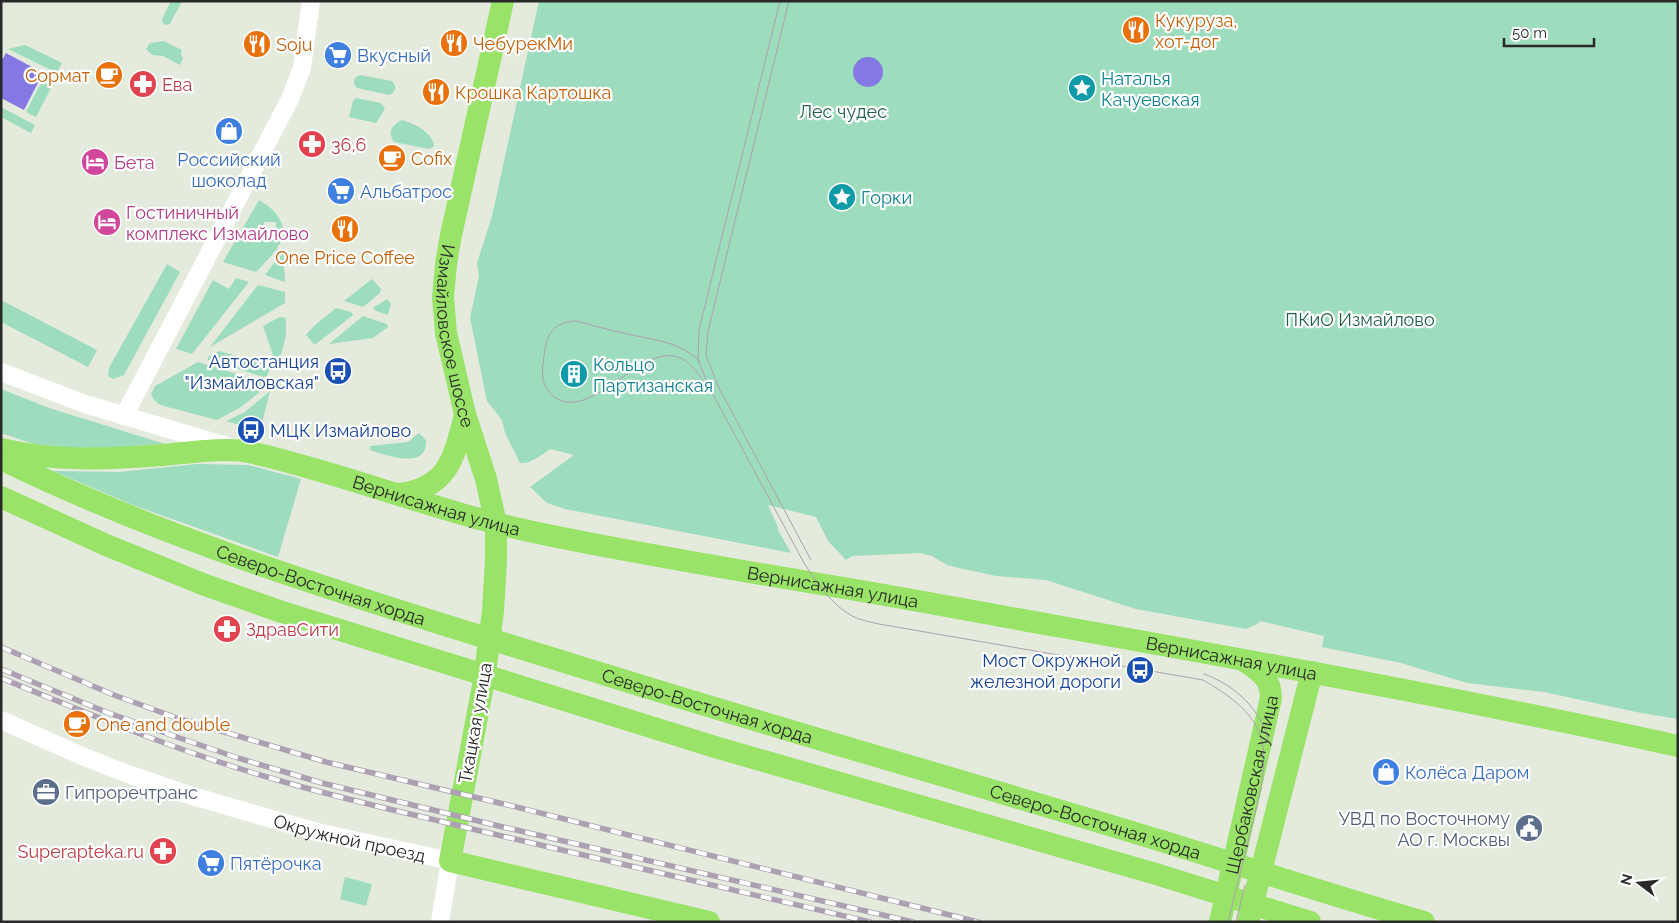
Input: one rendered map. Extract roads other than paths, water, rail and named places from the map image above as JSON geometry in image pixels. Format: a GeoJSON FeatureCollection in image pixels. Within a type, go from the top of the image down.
{"type":"FeatureCollection","features":[{"type":"Feature","properties":{"kind":"main road","name":"Измайловское шоссе"},"geometry":{"type":"LineString","coordinates":[[496,523],[486,479],[465,414],[446,332],[443,296],[451,235],[503,1]]}},
{"type":"Feature","properties":{"kind":"main road"},"geometry":{"type":"LineString","coordinates":[[397,494],[414,492],[427,487],[442,475],[456,451],[465,414]]}},
{"type":"Feature","properties":{"kind":"main road"},"geometry":{"type":"LineString","coordinates":[[1,449],[41,456],[79,459],[242,450]]}},
{"type":"Feature","properties":{"kind":"main road","name":"Вернисажная улица"},"geometry":{"type":"LineString","coordinates":[[242,450],[320,470],[496,523],[534,532],[647,555],[1312,672],[1489,706],[1678,746]]}},
{"type":"Feature","properties":{"kind":"main road","name":"Северо-Восточная хорда"},"geometry":{"type":"LineString","coordinates":[[1,459],[117,512],[290,576],[726,712],[1424,922]]}},
{"type":"Feature","properties":{"kind":"main road","name":"Северо-Восточная хорда"},"geometry":{"type":"LineString","coordinates":[[1,497],[106,545],[205,585],[279,611],[715,747],[1156,874],[1310,922]]}},
{"type":"Feature","properties":{"kind":"main road","name":"Ткацкая улица"},"geometry":{"type":"LineString","coordinates":[[450,861],[485,670],[493,611],[496,523]]}},
{"type":"Feature","properties":{"kind":"main road","name":"Щербаковская улица"},"geometry":{"type":"LineString","coordinates":[[1220,922],[1271,698],[1271,687],[1267,679],[1242,659]]}},
{"type":"Feature","properties":{"kind":"main road","name":"Щербаковская улица"},"geometry":{"type":"LineString","coordinates":[[1248,922],[1265,849],[1312,672]]}},
{"type":"Feature","properties":{"kind":"main road","name":"Окружной проезд"},"geometry":{"type":"LineString","coordinates":[[450,861],[709,922]]}},
{"type":"Feature","properties":{"kind":"street"},"geometry":{"type":"LineString","coordinates":[[124,416],[293,92],[299,78],[305,54],[311,1]]}},
{"type":"Feature","properties":{"kind":"street","name":"Вернисажная улица"},"geometry":{"type":"LineString","coordinates":[[1,372],[48,391],[124,416],[242,450]]}},
{"type":"Feature","properties":{"kind":"street","name":"Окружной проезд"},"geometry":{"type":"LineString","coordinates":[[1,720],[116,769],[189,795],[324,834],[450,861]]}},
{"type":"Feature","properties":{"kind":"street","name":"Ткацкая улица"},"geometry":{"type":"LineString","coordinates":[[440,922],[450,861]]}},
{"type":"Feature","properties":{"kind":"tram line"},"geometry":{"type":"LineString","coordinates":[[780,1],[699,330],[698,360],[710,389],[804,563],[831,599],[852,616],[879,624],[1203,680],[1223,692],[1241,707],[1256,725],[1264,752],[1264,768],[1261,789],[1228,922]]}},
{"type":"Feature","properties":{"kind":"tram line"},"geometry":{"type":"LineString","coordinates":[[789,1],[708,331],[706,355],[718,386],[811,560]]}},
{"type":"Feature","properties":{"kind":"tram line"},"geometry":{"type":"LineString","coordinates":[[700,362],[686,350],[669,343],[576,321],[559,325],[550,334],[545,347],[543,375],[547,390],[564,401],[578,401],[594,395],[643,364],[659,357],[674,356],[683,359],[690,364],[702,379]]}},
{"type":"Feature","properties":{"kind":"tram line"},"geometry":{"type":"LineString","coordinates":[[1204,674],[1226,685],[1246,700],[1260,720],[1269,743]]}},
{"type":"Feature","properties":{"kind":"tram line"},"geometry":{"type":"LineString","coordinates":[[1236,922],[1245,885]]}},
{"type":"Feature","properties":{"kind":"railway"},"geometry":{"type":"LineString","coordinates":[[1,647],[114,695],[177,718],[326,762],[508,805],[978,922]]}},
{"type":"Feature","properties":{"kind":"railway"},"geometry":{"type":"LineString","coordinates":[[1,669],[106,712],[238,758],[322,783],[913,922]]}},
{"type":"Feature","properties":{"kind":"railway"},"geometry":{"type":"LineString","coordinates":[[1,678],[170,745],[298,786],[346,799],[870,922]]}},
{"type":"Feature","properties":{"kind":"place","name":"Кукуруза, хот-дог"},"geometry":{"type":"Point","coordinates":[1136,30]}},
{"type":"Feature","properties":{"kind":"place","name":"ЧебурекМи"},"geometry":{"type":"Point","coordinates":[454,43]}},
{"type":"Feature","properties":{"kind":"place","name":"Soju"},"geometry":{"type":"Point","coordinates":[257,44]}},
{"type":"Feature","properties":{"kind":"place","name":"Вкусный"},"geometry":{"type":"Point","coordinates":[338,55]}},
{"type":"Feature","properties":{"kind":"place","name":"Сормат"},"geometry":{"type":"Point","coordinates":[109,75]}},
{"type":"Feature","properties":{"kind":"place","name":"Ева"},"geometry":{"type":"Point","coordinates":[143,84]}},
{"type":"Feature","properties":{"kind":"place","name":"Наталья Качуевская"},"geometry":{"type":"Point","coordinates":[1082,88]}},
{"type":"Feature","properties":{"kind":"place","name":"Крошка Картошка"},"geometry":{"type":"Point","coordinates":[436,92]}},
{"type":"Feature","properties":{"kind":"place","name":"Российский шоколад"},"geometry":{"type":"Point","coordinates":[229,131]}},
{"type":"Feature","properties":{"kind":"place","name":"36,6"},"geometry":{"type":"Point","coordinates":[312,144]}},
{"type":"Feature","properties":{"kind":"place","name":"Cofix"},"geometry":{"type":"Point","coordinates":[392,158]}},
{"type":"Feature","properties":{"kind":"place","name":"Бета"},"geometry":{"type":"Point","coordinates":[95,162]}},
{"type":"Feature","properties":{"kind":"place","name":"Альбатрос"},"geometry":{"type":"Point","coordinates":[341,191]}},
{"type":"Feature","properties":{"kind":"place","name":"Горки"},"geometry":{"type":"Point","coordinates":[842,197]}},
{"type":"Feature","properties":{"kind":"place","name":"Гостиничный комплекс Измайлово"},"geometry":{"type":"Point","coordinates":[107,222]}},
{"type":"Feature","properties":{"kind":"place","name":"One Price Coffee"},"geometry":{"type":"Point","coordinates":[345,229]}},
{"type":"Feature","properties":{"kind":"place","name":"Автостанция \"Измайловская\""},"geometry":{"type":"Point","coordinates":[338,371]}},
{"type":"Feature","properties":{"kind":"place","name":"Кольцо Партизанская"},"geometry":{"type":"Point","coordinates":[574,374]}},
{"type":"Feature","properties":{"kind":"place","name":"МЦК Измайлово"},"geometry":{"type":"Point","coordinates":[251,430]}},
{"type":"Feature","properties":{"kind":"place","name":"ЗдравСити"},"geometry":{"type":"Point","coordinates":[227,629]}},
{"type":"Feature","properties":{"kind":"place","name":"Мост Окружной железной дороги"},"geometry":{"type":"Point","coordinates":[1140,670]}},
{"type":"Feature","properties":{"kind":"place","name":"One and double"},"geometry":{"type":"Point","coordinates":[77,724]}},
{"type":"Feature","properties":{"kind":"place","name":"Колёса Даром"},"geometry":{"type":"Point","coordinates":[1386,772]}},
{"type":"Feature","properties":{"kind":"place","name":"Гипроречтранс"},"geometry":{"type":"Point","coordinates":[46,792]}},
{"type":"Feature","properties":{"kind":"place","name":"УВД по Восточному АО г. Москвы"},"geometry":{"type":"Point","coordinates":[1529,828]}},
{"type":"Feature","properties":{"kind":"place","name":"Superapteka.ru"},"geometry":{"type":"Point","coordinates":[163,851]}},
{"type":"Feature","properties":{"kind":"place","name":"Пятёрочка"},"geometry":{"type":"Point","coordinates":[211,863]}},
{"type":"Feature","properties":{"kind":"park label","name":"Лес чудес"},"geometry":{"type":"Point","coordinates":[843,111]}},
{"type":"Feature","properties":{"kind":"park label","name":"ПКиО Измайлово"},"geometry":{"type":"Point","coordinates":[1360,319]}}]}
